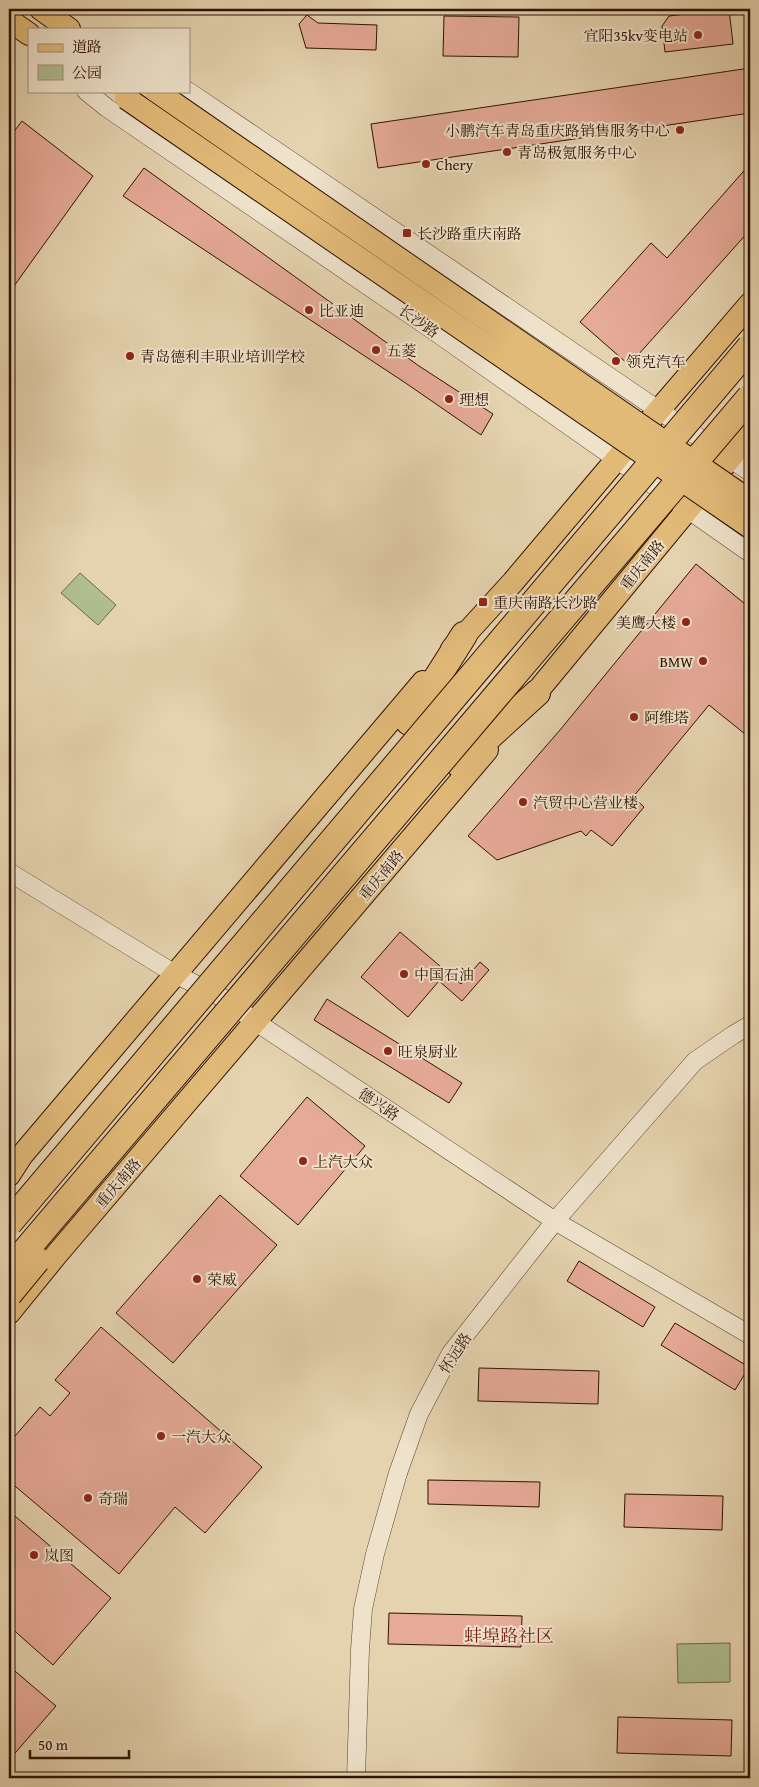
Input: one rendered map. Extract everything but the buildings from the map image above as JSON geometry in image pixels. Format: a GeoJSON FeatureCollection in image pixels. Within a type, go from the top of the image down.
{"type":"FeatureCollection","features":[{"type":"Feature","properties":{"kind":"highway"},"geometry":{"type":"LineString","coordinates":[[9,1223],[750,347]]}},
{"type":"Feature","properties":{"kind":"highway"},"geometry":{"type":"LineString","coordinates":[[9,1270],[750,398]]}},
{"type":"Feature","properties":{"kind":"highway"},"geometry":{"type":"LineString","coordinates":[[9,1195],[409,722],[464,635]]}},
{"type":"Feature","properties":{"kind":"highway"},"geometry":{"type":"LineString","coordinates":[[9,1294],[459,764],[537,693]]}},
{"type":"Feature","properties":{"kind":"main road"},"geometry":{"type":"LineString","coordinates":[[41,9],[68,28]]}},
{"type":"Feature","properties":{"kind":"main road"},"geometry":{"type":"LineString","coordinates":[[157,92],[750,501]]}},
{"type":"Feature","properties":{"kind":"main road","name":"长沙路"},"geometry":{"type":"LineString","coordinates":[[120,95],[750,527]]}},
{"type":"Feature","properties":{"kind":"main road"},"geometry":{"type":"LineString","coordinates":[[9,1175],[28,1148],[174,974],[464,635],[513,582],[750,304]]}},
{"type":"Feature","properties":{"kind":"main road","name":"重庆南路"},"geometry":{"type":"LineString","coordinates":[[9,1314],[57,1254],[537,693],[750,434]]}},
{"type":"Feature","properties":{"kind":"street"},"geometry":{"type":"LineString","coordinates":[[46,9],[80,28]]}},
{"type":"Feature","properties":{"kind":"street"},"geometry":{"type":"LineString","coordinates":[[16,25],[28,40]]}},
{"type":"Feature","properties":{"kind":"street","name":"长沙路"},"geometry":{"type":"LineString","coordinates":[[87,92],[107,108],[425,326],[750,553]]}},
{"type":"Feature","properties":{"kind":"street"},"geometry":{"type":"LineString","coordinates":[[189,92],[750,472]]}},
{"type":"Feature","properties":{"kind":"street","name":"德兴路"},"geometry":{"type":"LineString","coordinates":[[9,872],[174,974],[227,1000],[256,1022],[555,1221],[750,1334]]}},
{"type":"Feature","properties":{"kind":"street","name":"怀远路"},"geometry":{"type":"LineString","coordinates":[[356,1778],[363,1610],[375,1554],[401,1464],[419,1414],[451,1353],[555,1221],[696,1061],[733,1035],[750,1026]]}},
{"type":"Feature","properties":{"kind":"green space"},"geometry":{"type":"Polygon","coordinates":[[[80,573],[116,605],[98,625],[61,593],[80,573]]]}},
{"type":"Feature","properties":{"kind":"green space"},"geometry":{"type":"Polygon","coordinates":[[[730,1643],[730,1682],[678,1683],[677,1644],[730,1643]]]}},
{"type":"Feature","properties":{"kind":"place","name":"宜阳35kv变电站"},"geometry":{"type":"Point","coordinates":[698,35]}},
{"type":"Feature","properties":{"kind":"place","name":"小鹏汽车青岛重庆路销售服务中心"},"geometry":{"type":"Point","coordinates":[680,130]}},
{"type":"Feature","properties":{"kind":"place","name":"青岛极氪服务中心"},"geometry":{"type":"Point","coordinates":[507,152]}},
{"type":"Feature","properties":{"kind":"place","name":"Chery"},"geometry":{"type":"Point","coordinates":[426,164]}},
{"type":"Feature","properties":{"kind":"place","name":"长沙路重庆南路"},"geometry":{"type":"Point","coordinates":[407,233]}},
{"type":"Feature","properties":{"kind":"place","name":"比亚迪"},"geometry":{"type":"Point","coordinates":[309,310]}},
{"type":"Feature","properties":{"kind":"place","name":"五菱"},"geometry":{"type":"Point","coordinates":[376,350]}},
{"type":"Feature","properties":{"kind":"place","name":"青岛德利丰职业培训学校"},"geometry":{"type":"Point","coordinates":[130,356]}},
{"type":"Feature","properties":{"kind":"place","name":"领克汽车"},"geometry":{"type":"Point","coordinates":[616,361]}},
{"type":"Feature","properties":{"kind":"place","name":"理想"},"geometry":{"type":"Point","coordinates":[449,399]}},
{"type":"Feature","properties":{"kind":"place","name":"重庆南路长沙路"},"geometry":{"type":"Point","coordinates":[483,602]}},
{"type":"Feature","properties":{"kind":"place","name":"美鹰大楼"},"geometry":{"type":"Point","coordinates":[686,622]}},
{"type":"Feature","properties":{"kind":"place","name":"BMW"},"geometry":{"type":"Point","coordinates":[703,661]}},
{"type":"Feature","properties":{"kind":"place","name":"阿维塔"},"geometry":{"type":"Point","coordinates":[634,717]}},
{"type":"Feature","properties":{"kind":"place","name":"汽贸中心营业楼"},"geometry":{"type":"Point","coordinates":[523,802]}},
{"type":"Feature","properties":{"kind":"place","name":"中国石油"},"geometry":{"type":"Point","coordinates":[404,974]}},
{"type":"Feature","properties":{"kind":"place","name":"旺泉厨业"},"geometry":{"type":"Point","coordinates":[388,1051]}},
{"type":"Feature","properties":{"kind":"place","name":"上汽大众"},"geometry":{"type":"Point","coordinates":[303,1161]}},
{"type":"Feature","properties":{"kind":"place","name":"荣威"},"geometry":{"type":"Point","coordinates":[197,1279]}},
{"type":"Feature","properties":{"kind":"place","name":"一汽大众"},"geometry":{"type":"Point","coordinates":[161,1436]}},
{"type":"Feature","properties":{"kind":"place","name":"奇瑞"},"geometry":{"type":"Point","coordinates":[88,1498]}},
{"type":"Feature","properties":{"kind":"place","name":"岚图"},"geometry":{"type":"Point","coordinates":[34,1555]}},
{"type":"Feature","properties":{"kind":"district","name":"蚌埠路社区"},"geometry":{"type":"Point","coordinates":[509,1635]}}]}
